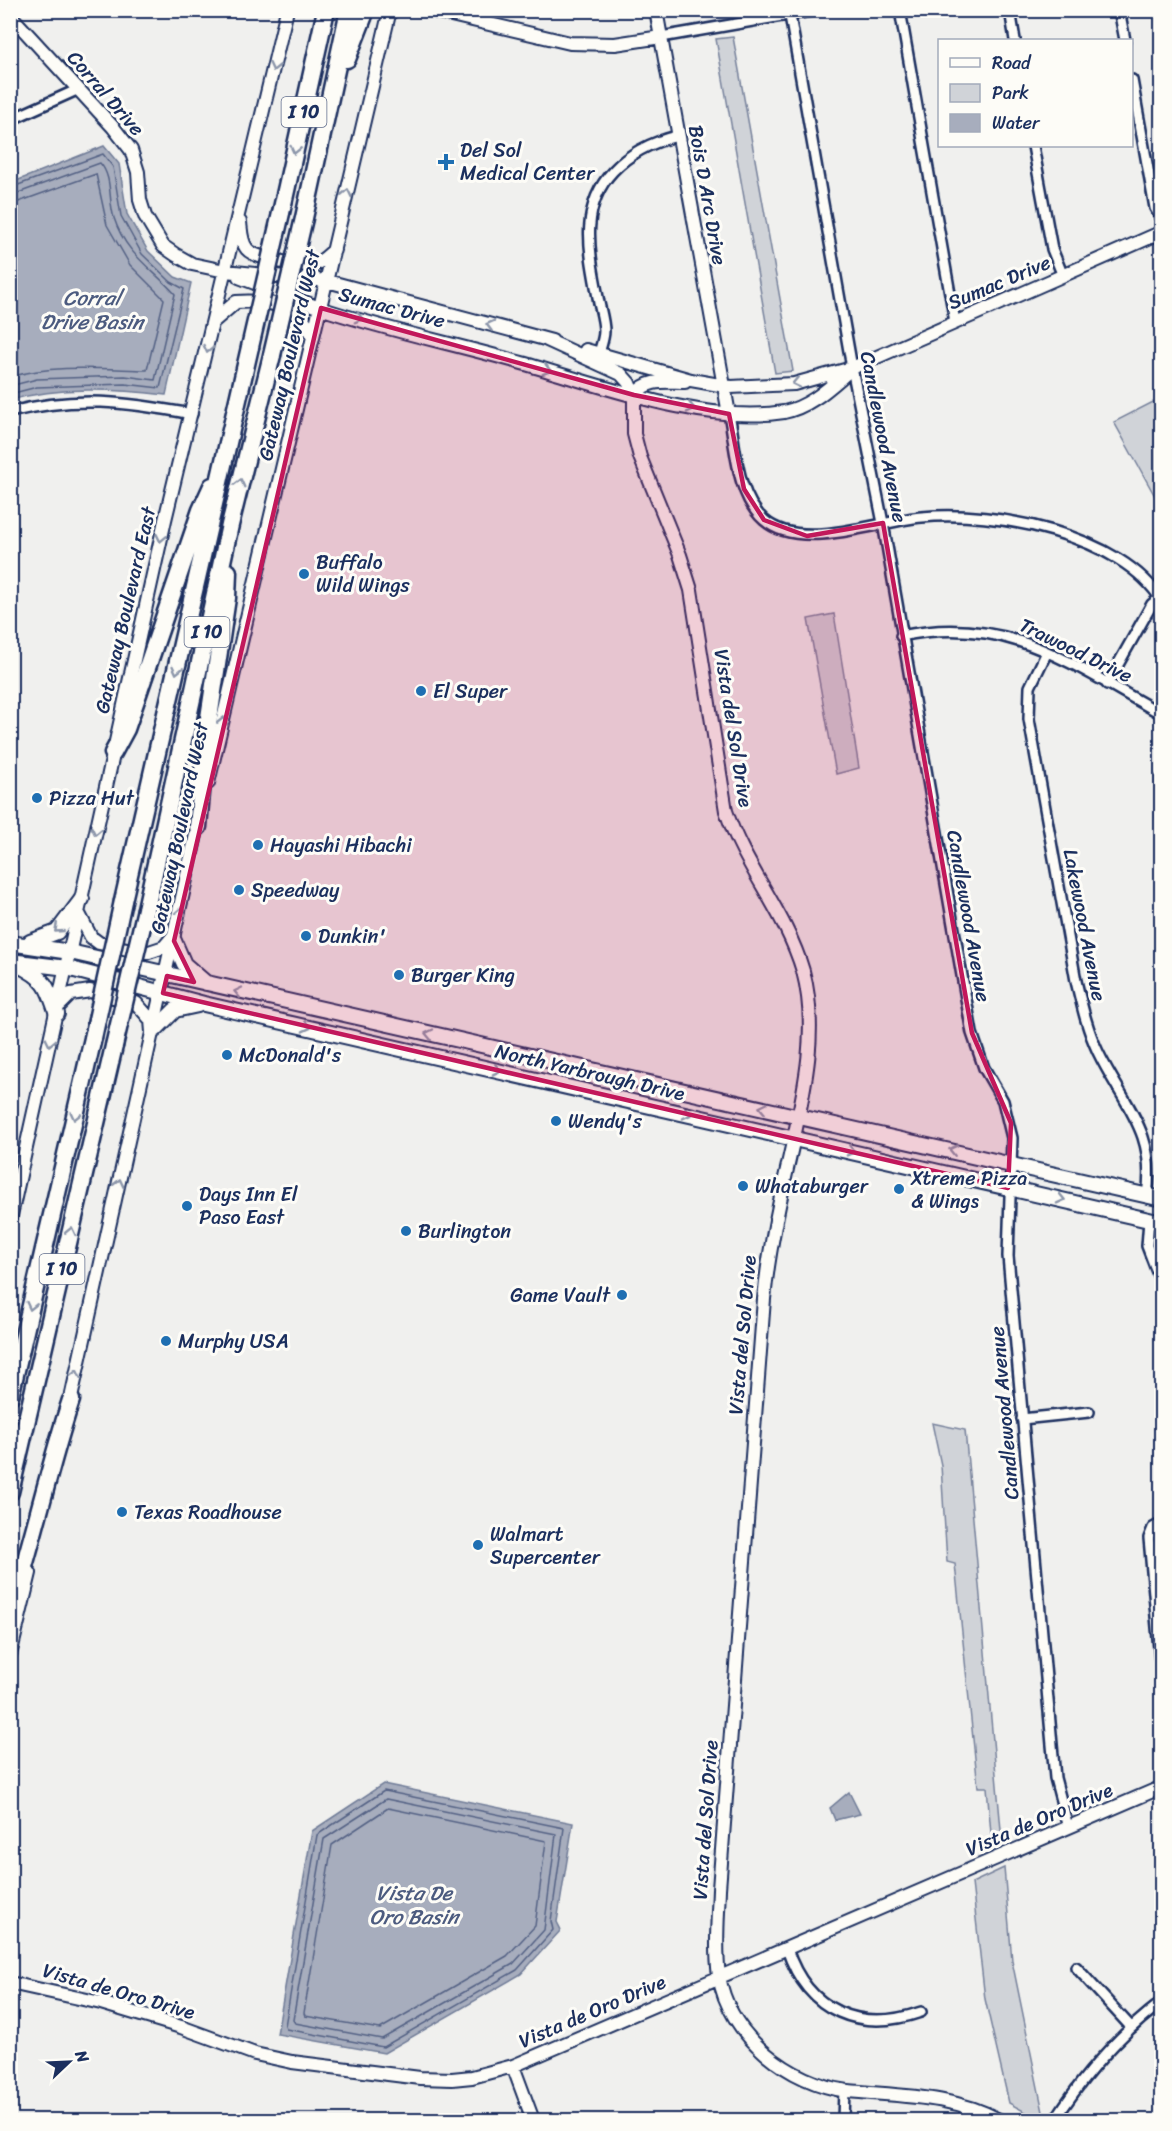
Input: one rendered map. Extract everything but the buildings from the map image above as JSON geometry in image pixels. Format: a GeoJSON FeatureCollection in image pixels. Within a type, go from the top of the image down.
{"type":"FeatureCollection","features":[{"type":"Feature","properties":{"kind":"highway","name":"I 10"},"geometry":{"type":"LineString","coordinates":[[10,1396],[228,450],[326,10]]}},
{"type":"Feature","properties":{"kind":"highway","name":"I 10"},"geometry":{"type":"LineString","coordinates":[[10,1492],[146,909],[230,525],[272,355],[349,10]]}},
{"type":"Feature","properties":{"kind":"highway"},"geometry":{"type":"LineString","coordinates":[[328,104],[366,10]]}},
{"type":"Feature","properties":{"kind":"highway"},"geometry":{"type":"LineString","coordinates":[[113,753],[126,729],[201,510],[228,450]]}},
{"type":"Feature","properties":{"kind":"highway"},"geometry":{"type":"LineString","coordinates":[[198,827],[207,728],[227,598],[230,525]]}},
{"type":"Feature","properties":{"kind":"highway"},"geometry":{"type":"LineString","coordinates":[[10,1612],[31,1545],[51,1461],[71,1400]]}},
{"type":"Feature","properties":{"kind":"main road","name":"Gateway Boulevard East"},"geometry":{"type":"LineString","coordinates":[[10,1220],[165,520],[287,10]]}},
{"type":"Feature","properties":{"kind":"main road","name":"Gateway Boulevard West"},"geometry":{"type":"LineString","coordinates":[[10,1655],[71,1400],[167,976],[198,827],[390,10]]}},
{"type":"Feature","properties":{"kind":"main road"},"geometry":{"type":"LineString","coordinates":[[430,10],[589,45],[615,44],[661,37]]}},
{"type":"Feature","properties":{"kind":"main road","name":"Bois D Arc Drive"},"geometry":{"type":"LineString","coordinates":[[656,10],[729,414]]}},
{"type":"Feature","properties":{"kind":"main road","name":"Corral Drive"},"geometry":{"type":"LineString","coordinates":[[10,15],[79,89],[131,150],[138,172],[140,200],[145,216],[163,246],[192,264],[225,271]]}},
{"type":"Feature","properties":{"kind":"main road"},"geometry":{"type":"LineString","coordinates":[[239,215],[242,239],[248,251],[258,256],[303,265],[324,260],[334,250]]}},
{"type":"Feature","properties":{"kind":"main road","name":"Sumac Drive"},"geometry":{"type":"LineString","coordinates":[[225,271],[327,281],[705,382],[746,388],[794,384],[852,368],[1161,232]]}},
{"type":"Feature","properties":{"kind":"main road","name":"Sumac Drive"},"geometry":{"type":"LineString","coordinates":[[225,271],[321,308],[634,395],[712,412],[774,413],[801,407],[852,368]]}},
{"type":"Feature","properties":{"kind":"main road"},"geometry":{"type":"LineString","coordinates":[[214,321],[236,302],[290,307],[302,315],[310,325],[314,339]]}},
{"type":"Feature","properties":{"kind":"main road"},"geometry":{"type":"LineString","coordinates":[[547,340],[621,374],[629,383],[634,395],[641,386],[649,382],[705,382]]}},
{"type":"Feature","properties":{"kind":"main road","name":"Vista del Sol Drive"},"geometry":{"type":"LineString","coordinates":[[634,395],[633,418],[636,447],[691,590],[726,811],[743,854],[783,920],[803,971],[810,1034],[807,1076],[771,1241],[764,1299],[719,1889],[717,1945],[720,1978],[733,2011],[764,2052],[787,2069],[806,2079],[844,2090],[917,2097],[965,2114],[999,2121]]}},
{"type":"Feature","properties":{"kind":"main road"},"geometry":{"type":"LineString","coordinates":[[17,944],[57,932],[82,899]]}},
{"type":"Feature","properties":{"kind":"main road"},"geometry":{"type":"LineString","coordinates":[[79,914],[91,937],[99,943],[146,953],[164,947],[175,937],[184,964],[210,986]]}},
{"type":"Feature","properties":{"kind":"main road","name":"North Yarbrough Drive"},"geometry":{"type":"LineString","coordinates":[[17,944],[70,952],[210,986],[799,1115],[1161,1199]]}},
{"type":"Feature","properties":{"kind":"main road"},"geometry":{"type":"LineString","coordinates":[[11,961],[36,974],[44,981],[58,1010],[71,994],[90,991],[136,1003],[151,1020],[154,1033]]}},
{"type":"Feature","properties":{"kind":"main road","name":"North Yarbrough Drive"},"geometry":{"type":"LineString","coordinates":[[11,961],[67,968],[204,1004],[1155,1222]]}},
{"type":"Feature","properties":{"kind":"main road"},"geometry":{"type":"LineString","coordinates":[[154,1033],[175,1010],[204,1004]]}},
{"type":"Feature","properties":{"kind":"main road"},"geometry":{"type":"LineString","coordinates":[[450,1060],[454,1040]]}},
{"type":"Feature","properties":{"kind":"main road","name":"Vista de Oro Drive"},"geometry":{"type":"LineString","coordinates":[[10,1983],[101,2003],[181,2026],[255,2054],[292,2062],[420,2078],[472,2077],[513,2066],[1161,1787]]}},
{"type":"Feature","properties":{"kind":"main road"},"geometry":{"type":"LineString","coordinates":[[513,2066],[533,2121]]}},
{"type":"Feature","properties":{"kind":"street"},"geometry":{"type":"LineString","coordinates":[[661,37],[789,13],[817,10]]}},
{"type":"Feature","properties":{"kind":"street"},"geometry":{"type":"LineString","coordinates":[[900,10],[954,322]]}},
{"type":"Feature","properties":{"kind":"street"},"geometry":{"type":"LineString","coordinates":[[1010,10],[1015,39]]}},
{"type":"Feature","properties":{"kind":"street"},"geometry":{"type":"LineString","coordinates":[[1119,10],[1125,39]]}},
{"type":"Feature","properties":{"kind":"street","name":"Candlewood Avenue"},"geometry":{"type":"LineString","coordinates":[[789,13],[852,368],[883,523],[972,1033],[981,1060],[1003,1101],[1011,1123],[1008,1256],[1055,1778],[1068,1827]]}},
{"type":"Feature","properties":{"kind":"street"},"geometry":{"type":"LineString","coordinates":[[10,120],[79,89]]}},
{"type":"Feature","properties":{"kind":"street"},"geometry":{"type":"LineString","coordinates":[[1133,91],[1155,208],[1161,219]]}},
{"type":"Feature","properties":{"kind":"street"},"geometry":{"type":"LineString","coordinates":[[599,354],[604,331],[589,246],[588,224],[594,202],[609,175],[622,162],[648,145],[678,136]]}},
{"type":"Feature","properties":{"kind":"street"},"geometry":{"type":"LineString","coordinates":[[1033,147],[1052,249],[1063,276]]}},
{"type":"Feature","properties":{"kind":"street"},"geometry":{"type":"LineString","coordinates":[[10,412],[60,402],[111,401],[192,414]]}},
{"type":"Feature","properties":{"kind":"street"},"geometry":{"type":"LineString","coordinates":[[729,414],[744,489],[764,520],[792,534],[807,536],[883,523],[948,516],[1005,519],[1034,526],[1089,545],[1113,557],[1147,581],[1161,599],[1146,614],[1107,684]]}},
{"type":"Feature","properties":{"kind":"street","name":"Trawood Drive"},"geometry":{"type":"LineString","coordinates":[[901,636],[923,631],[967,629],[1015,638],[1047,652],[1161,714]]}},
{"type":"Feature","properties":{"kind":"street","name":"Lakewood Avenue"},"geometry":{"type":"LineString","coordinates":[[1047,652],[1030,687],[1029,719],[1076,981],[1084,1014],[1098,1051],[1137,1117],[1143,1134],[1150,1163],[1147,1195]]}},
{"type":"Feature","properties":{"kind":"street"},"geometry":{"type":"LineString","coordinates":[[1161,778],[1161,817]]}},
{"type":"Feature","properties":{"kind":"street"},"geometry":{"type":"LineString","coordinates":[[1155,1222],[1147,1246],[1161,1285]]}},
{"type":"Feature","properties":{"kind":"street"},"geometry":{"type":"LineString","coordinates":[[1022,1419],[1089,1412]]}},
{"type":"Feature","properties":{"kind":"street"},"geometry":{"type":"LineString","coordinates":[[1161,1523],[1153,1528],[1149,1538],[1161,1683]]}},
{"type":"Feature","properties":{"kind":"street"},"geometry":{"type":"LineString","coordinates":[[787,1949],[804,1986],[832,2008],[854,2018],[892,2020],[921,2012]]}},
{"type":"Feature","properties":{"kind":"street"},"geometry":{"type":"LineString","coordinates":[[1076,1967],[1131,2028]]}},
{"type":"Feature","properties":{"kind":"street"},"geometry":{"type":"LineString","coordinates":[[1054,2121],[1083,2081],[1131,2028],[1161,2002]]}},
{"type":"Feature","properties":{"kind":"street"},"geometry":{"type":"LineString","coordinates":[[843,2121],[844,2090]]}},
{"type":"Feature","properties":{"kind":"highlighted area"},"geometry":{"type":"Polygon","coordinates":[[[321,308],[634,395],[729,414],[744,489],[764,520],[807,536],[883,523],[972,1033],[1011,1123],[1008,1188],[204,1004],[163,993],[167,976],[194,982],[174,941],[321,308]]]}},
{"type":"Feature","properties":{"kind":"green space"},"geometry":{"type":"Polygon","coordinates":[[[733,37],[793,371],[775,373],[716,39],[733,37]]]}},
{"type":"Feature","properties":{"kind":"green space"},"geometry":{"type":"Polygon","coordinates":[[[1161,398],[1161,507],[1114,422],[1161,398]]]}},
{"type":"Feature","properties":{"kind":"green space"},"geometry":{"type":"Polygon","coordinates":[[[834,614],[859,768],[836,774],[808,619],[834,614]]]}},
{"type":"Feature","properties":{"kind":"green space"},"geometry":{"type":"Polygon","coordinates":[[[932,1423],[965,1430],[1002,1841],[992,1845],[987,1787],[978,1787],[955,1564],[947,1562],[941,1465],[932,1423]]]}},
{"type":"Feature","properties":{"kind":"green space"},"geometry":{"type":"Polygon","coordinates":[[[1004,1868],[1012,1961],[1043,2112],[1038,2119],[1009,2103],[985,1999],[972,1883],[1004,1868]]]}},
{"type":"Feature","properties":{"kind":"water","name":"Corral Drive Basin"},"geometry":{"type":"Polygon","coordinates":[[[104,146],[119,164],[127,214],[148,251],[175,277],[191,283],[166,395],[88,390],[49,392],[11,400],[11,183],[104,146]]]}},
{"type":"Feature","properties":{"kind":"water","name":"Vista De Oro Basin"},"geometry":{"type":"Polygon","coordinates":[[[383,1784],[573,1823],[557,1922],[561,1930],[521,1974],[384,2053],[277,2034],[312,1831],[383,1784]]]}},
{"type":"Feature","properties":{"kind":"water"},"geometry":{"type":"Polygon","coordinates":[[[849,1792],[860,1814],[835,1820],[830,1808],[849,1792]]]}},
{"type":"Feature","properties":{"kind":"place","name":"Del Sol Medical Center"},"geometry":{"type":"Point","coordinates":[446,162]}},
{"type":"Feature","properties":{"kind":"place","name":"Buffalo Wild Wings"},"geometry":{"type":"Point","coordinates":[304,574]}},
{"type":"Feature","properties":{"kind":"place","name":"El Super"},"geometry":{"type":"Point","coordinates":[421,691]}},
{"type":"Feature","properties":{"kind":"place","name":"Pizza Hut"},"geometry":{"type":"Point","coordinates":[37,798]}},
{"type":"Feature","properties":{"kind":"place","name":"Hayashi Hibachi"},"geometry":{"type":"Point","coordinates":[258,845]}},
{"type":"Feature","properties":{"kind":"place","name":"Speedway"},"geometry":{"type":"Point","coordinates":[239,890]}},
{"type":"Feature","properties":{"kind":"place","name":"Dunkin'"},"geometry":{"type":"Point","coordinates":[306,936]}},
{"type":"Feature","properties":{"kind":"place","name":"Burger King"},"geometry":{"type":"Point","coordinates":[399,975]}},
{"type":"Feature","properties":{"kind":"place","name":"McDonald's"},"geometry":{"type":"Point","coordinates":[227,1055]}},
{"type":"Feature","properties":{"kind":"place","name":"Wendy's"},"geometry":{"type":"Point","coordinates":[556,1121]}},
{"type":"Feature","properties":{"kind":"place","name":"Whataburger"},"geometry":{"type":"Point","coordinates":[743,1186]}},
{"type":"Feature","properties":{"kind":"place","name":"Xtreme Pizza & Wings"},"geometry":{"type":"Point","coordinates":[899,1189]}},
{"type":"Feature","properties":{"kind":"place","name":"Days Inn El Paso East"},"geometry":{"type":"Point","coordinates":[187,1206]}},
{"type":"Feature","properties":{"kind":"place","name":"Burlington"},"geometry":{"type":"Point","coordinates":[406,1231]}},
{"type":"Feature","properties":{"kind":"place","name":"Game Vault"},"geometry":{"type":"Point","coordinates":[622,1295]}},
{"type":"Feature","properties":{"kind":"place","name":"Murphy USA"},"geometry":{"type":"Point","coordinates":[166,1341]}},
{"type":"Feature","properties":{"kind":"place","name":"Texas Roadhouse"},"geometry":{"type":"Point","coordinates":[122,1512]}},
{"type":"Feature","properties":{"kind":"place","name":"Walmart Supercenter"},"geometry":{"type":"Point","coordinates":[478,1545]}}]}
